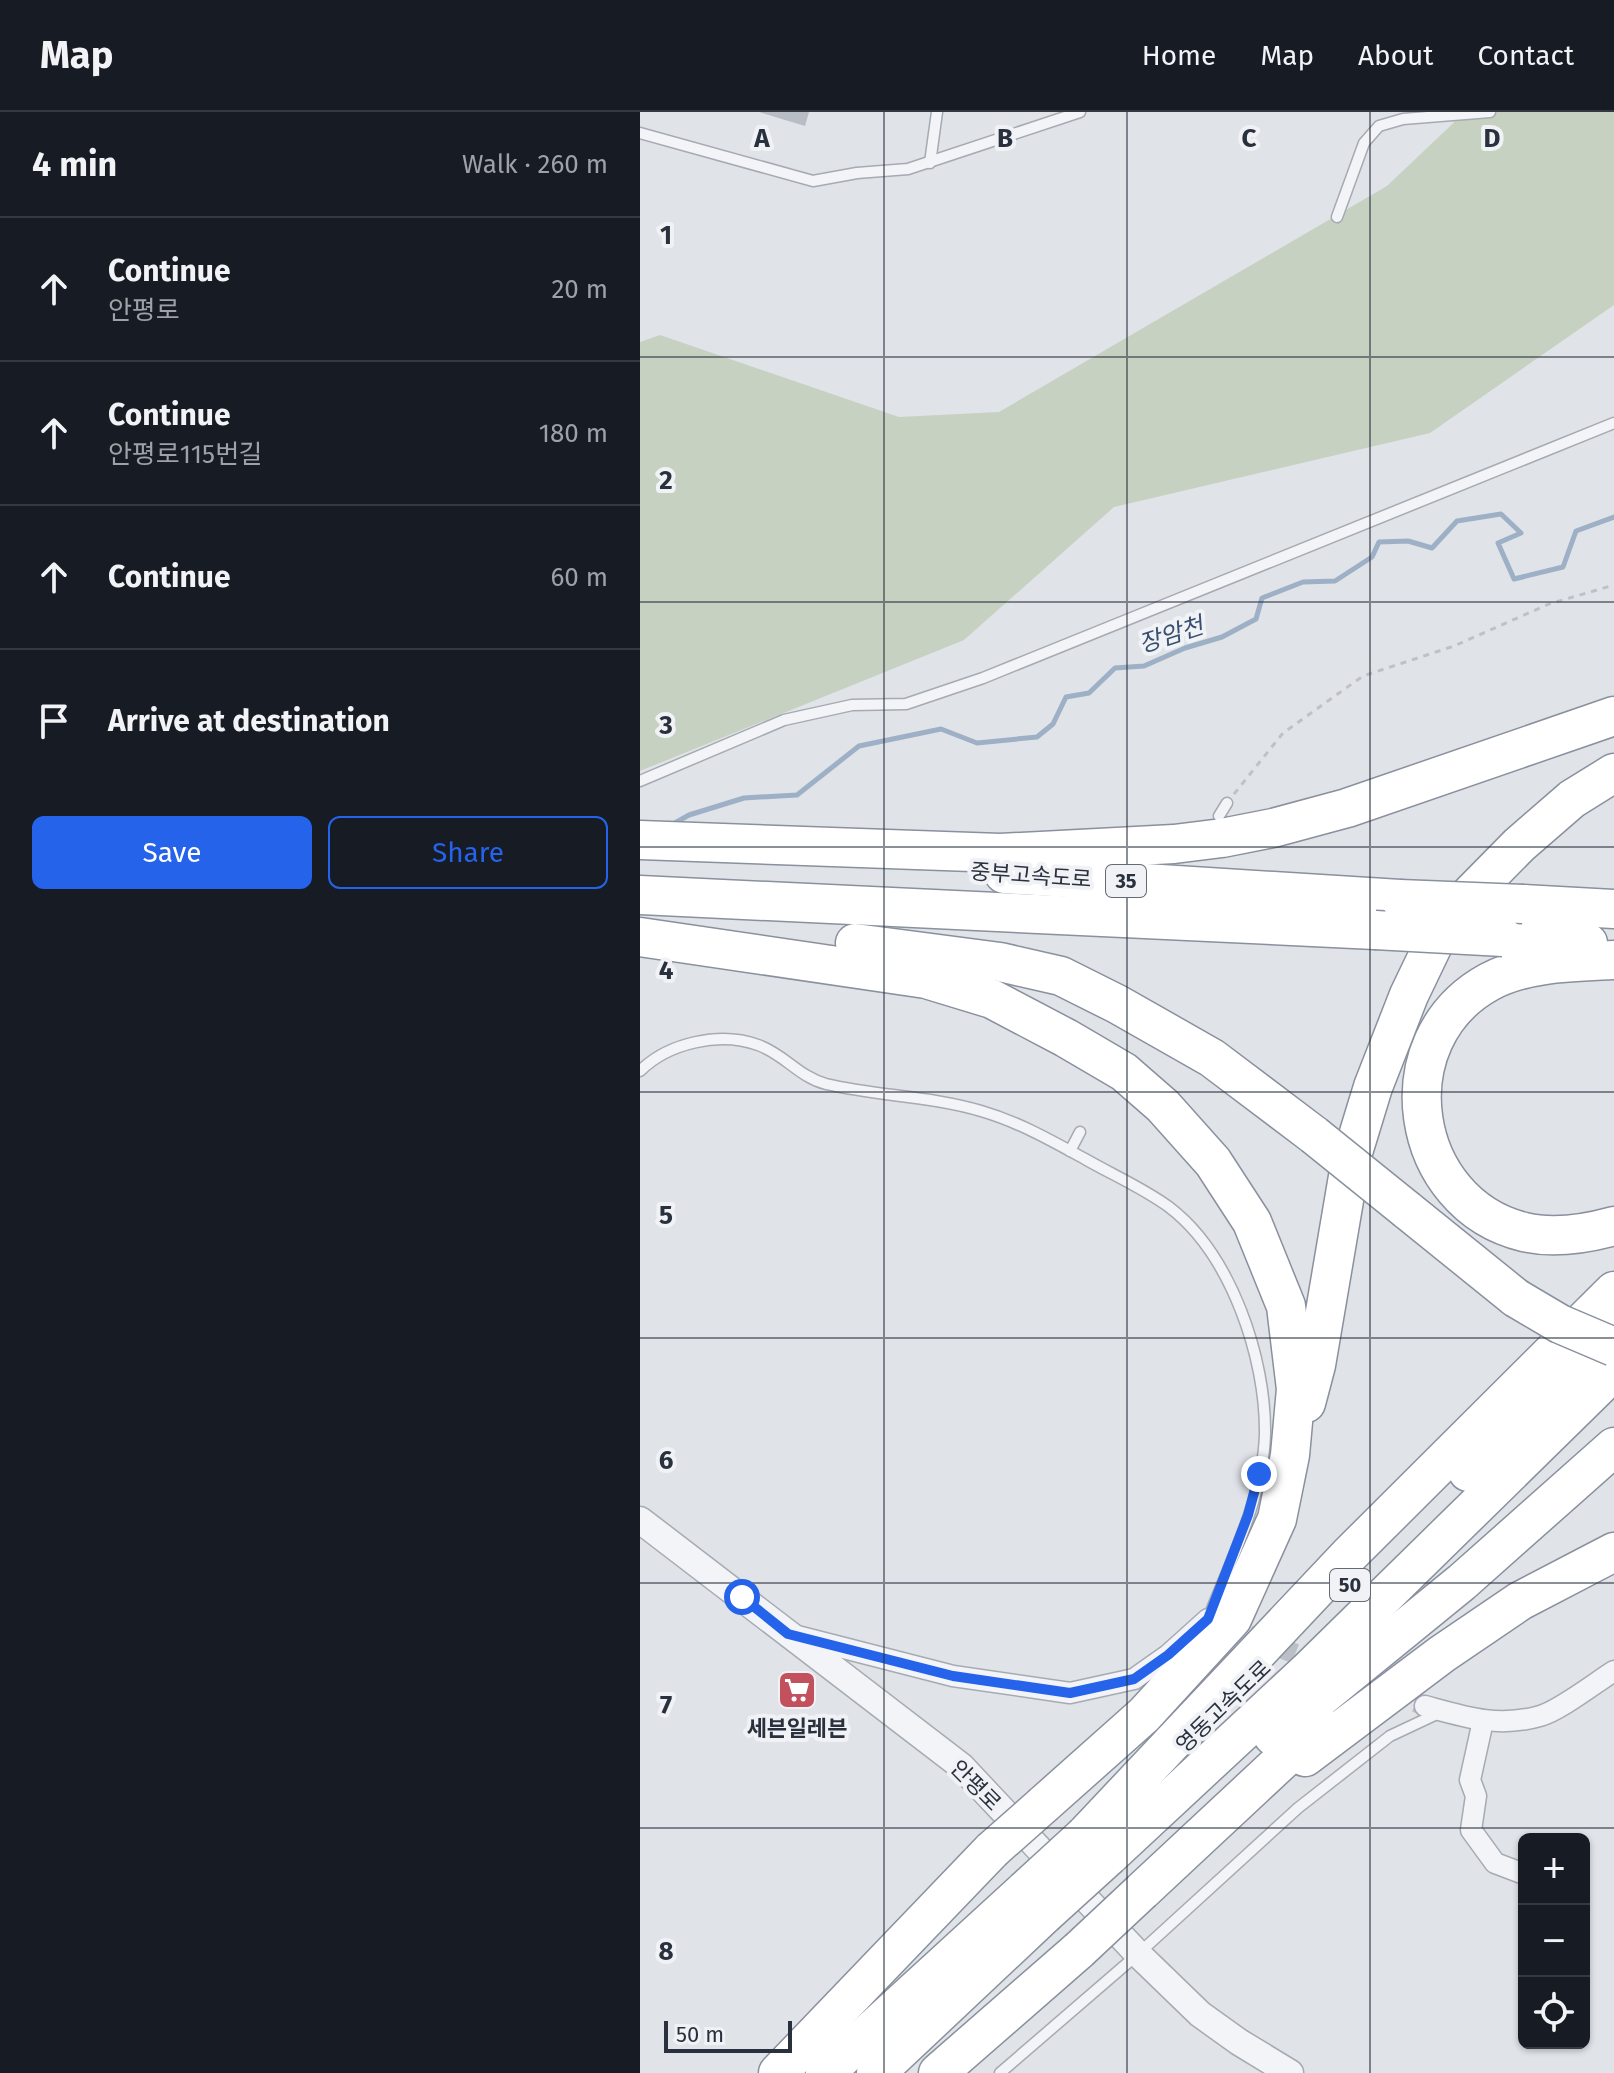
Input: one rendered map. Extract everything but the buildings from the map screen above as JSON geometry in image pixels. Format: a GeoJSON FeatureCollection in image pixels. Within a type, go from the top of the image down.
{"type":"FeatureCollection","features":[{"type":"Feature","properties":{"kind":"highway"},"geometry":{"type":"LineString","coordinates":[[650,845],[1000,853],[1174,844],[1222,838],[1347,808],[1614,716]]}},
{"type":"Feature","properties":{"kind":"highway"},"geometry":{"type":"LineString","coordinates":[[778,2073],[992,1850],[1144,1715],[1232,1619],[1277,1519],[1316,1365],[1351,1159],[1373,1087],[1409,995],[1433,945],[1454,911],[1519,845],[1572,799],[1614,773]]}},
{"type":"Feature","properties":{"kind":"highway","name":"중부고속도로"},"geometry":{"type":"LineString","coordinates":[[650,845],[852,864],[1400,899],[1614,909]]}},
{"type":"Feature","properties":{"kind":"highway","name":"중부고속도로"},"geometry":{"type":"LineString","coordinates":[[640,895],[1375,930],[1614,945]]}},
{"type":"Feature","properties":{"kind":"highway"},"geometry":{"type":"LineString","coordinates":[[640,937],[926,979],[992,999],[1124,1072],[1163,1106],[1213,1162],[1252,1222],[1286,1306],[1296,1389],[1285,1480]]}},
{"type":"Feature","properties":{"kind":"highway"},"geometry":{"type":"LineString","coordinates":[[640,937],[858,943],[1000,962],[1061,976],[1212,1058],[1314,1135],[1516,1298],[1560,1324],[1614,1347]]}},
{"type":"Feature","properties":{"kind":"highway"},"geometry":{"type":"LineString","coordinates":[[1614,960],[1530,968],[1489,982],[1473,993],[1446,1018],[1434,1039],[1422,1080],[1421,1106],[1435,1161],[1449,1183],[1481,1214],[1541,1235],[1563,1235],[1614,1226]]}},
{"type":"Feature","properties":{"kind":"highway"},"geometry":{"type":"LineString","coordinates":[[1097,1846],[1349,1555],[1614,1291]]}},
{"type":"Feature","properties":{"kind":"highway","name":"영동고속도로"},"geometry":{"type":"LineString","coordinates":[[1097,1846],[1614,1333]]}},
{"type":"Feature","properties":{"kind":"highway","name":"영동고속도로"},"geometry":{"type":"LineString","coordinates":[[825,2073],[1034,1903],[1097,1846],[1308,1671],[1614,1371]]}},
{"type":"Feature","properties":{"kind":"highway"},"geometry":{"type":"LineString","coordinates":[[1097,1846],[1256,1749],[1462,1582],[1614,1447]]}},
{"type":"Feature","properties":{"kind":"highway"},"geometry":{"type":"LineString","coordinates":[[938,2073],[1079,1950],[1614,1456]]}},
{"type":"Feature","properties":{"kind":"highway"},"geometry":{"type":"LineString","coordinates":[[1206,1830],[1442,1654],[1520,1601],[1614,1552]]}},
{"type":"Feature","properties":{"kind":"highway","name":"영동고속도로"},"geometry":{"type":"LineString","coordinates":[[876,2073],[1034,1903]]}},
{"type":"Feature","properties":{"kind":"street","name":"안평로"},"geometry":{"type":"LineString","coordinates":[[640,1520],[961,1766],[1138,1954],[1200,2014],[1259,2062],[1290,2073]]}},
{"type":"Feature","properties":{"kind":"street"},"geometry":{"type":"LineString","coordinates":[[788,1634],[953,1676],[1070,1693],[1134,1679],[1168,1655],[1208,1619]]}},
{"type":"Feature","properties":{"kind":"street"},"geometry":{"type":"LineString","coordinates":[[1434,1708],[1483,1721],[1502,1722],[1542,1716],[1614,1671]]}},
{"type":"Feature","properties":{"kind":"street"},"geometry":{"type":"LineString","coordinates":[[1483,1721],[1470,1780],[1476,1796],[1471,1830],[1495,1863],[1518,1872]]}},
{"type":"Feature","properties":{"kind":"lane"},"geometry":{"type":"LineString","coordinates":[[930,163],[937,112]]}},
{"type":"Feature","properties":{"kind":"lane"},"geometry":{"type":"LineString","coordinates":[[640,133],[813,181],[857,173],[908,169],[1080,112]]}},
{"type":"Feature","properties":{"kind":"lane"},"geometry":{"type":"LineString","coordinates":[[1337,217],[1364,143],[1379,126],[1403,119],[1490,112]]}},
{"type":"Feature","properties":{"kind":"lane"},"geometry":{"type":"LineString","coordinates":[[640,781],[784,720],[852,705],[906,704],[983,678],[1614,423]]}},
{"type":"Feature","properties":{"kind":"lane"},"geometry":{"type":"LineString","coordinates":[[1219,816],[1227,803]]}},
{"type":"Feature","properties":{"kind":"lane"},"geometry":{"type":"LineString","coordinates":[[640,1071],[651,1060],[700,1041],[731,1039],[759,1045],[782,1058],[805,1077],[827,1084],[924,1097],[1029,1127],[1139,1188],[1170,1208],[1197,1233],[1219,1264],[1254,1350],[1263,1391],[1265,1436],[1248,1515],[1208,1619]]}},
{"type":"Feature","properties":{"kind":"lane"},"geometry":{"type":"LineString","coordinates":[[1070,1151],[1080,1132]]}},
{"type":"Feature","properties":{"kind":"lane"},"geometry":{"type":"LineString","coordinates":[[1000,2073],[1138,1954],[1298,1808],[1390,1736],[1434,1708]]}},
{"type":"Feature","properties":{"kind":"path"},"geometry":{"type":"LineString","coordinates":[[1227,803],[1283,733],[1363,676],[1454,646],[1549,604],[1614,585]]}},
{"type":"Feature","properties":{"kind":"green space"},"geometry":{"type":"Polygon","coordinates":[[[1465,112],[1614,112],[1614,305],[1430,433],[1114,507],[964,640],[640,771],[640,342],[660,335],[899,417],[999,412],[1387,186],[1465,112]]]}},
{"type":"Feature","properties":{"kind":"waterway","name":"장암천"},"geometry":{"type":"LineString","coordinates":[[673,824],[689,815],[744,798],[797,795],[859,746],[941,729],[977,743],[1037,737],[1053,724],[1066,697],[1089,693],[1115,668],[1144,666],[1185,648],[1222,637],[1256,619],[1262,598],[1303,582],[1335,581],[1372,557],[1379,542],[1408,541],[1432,548],[1457,521],[1501,514],[1521,533],[1498,543],[1514,579],[1563,567],[1576,531],[1614,517]]}},
{"type":"Feature","properties":{"kind":"tunnel"},"geometry":{"type":"LineString","coordinates":[[1221,1624],[1425,1706]]}},
{"type":"Feature","properties":{"kind":"place","name":"세븐일레븐"},"geometry":{"type":"Point","coordinates":[797,1690]}},
{"type":"Feature","properties":{"kind":"route"},"geometry":{"type":"LineString","coordinates":[[742,1597],[788,1634],[953,1676],[1070,1693],[1134,1679],[1168,1655],[1208,1619],[1248,1515],[1259,1474]]}}]}
